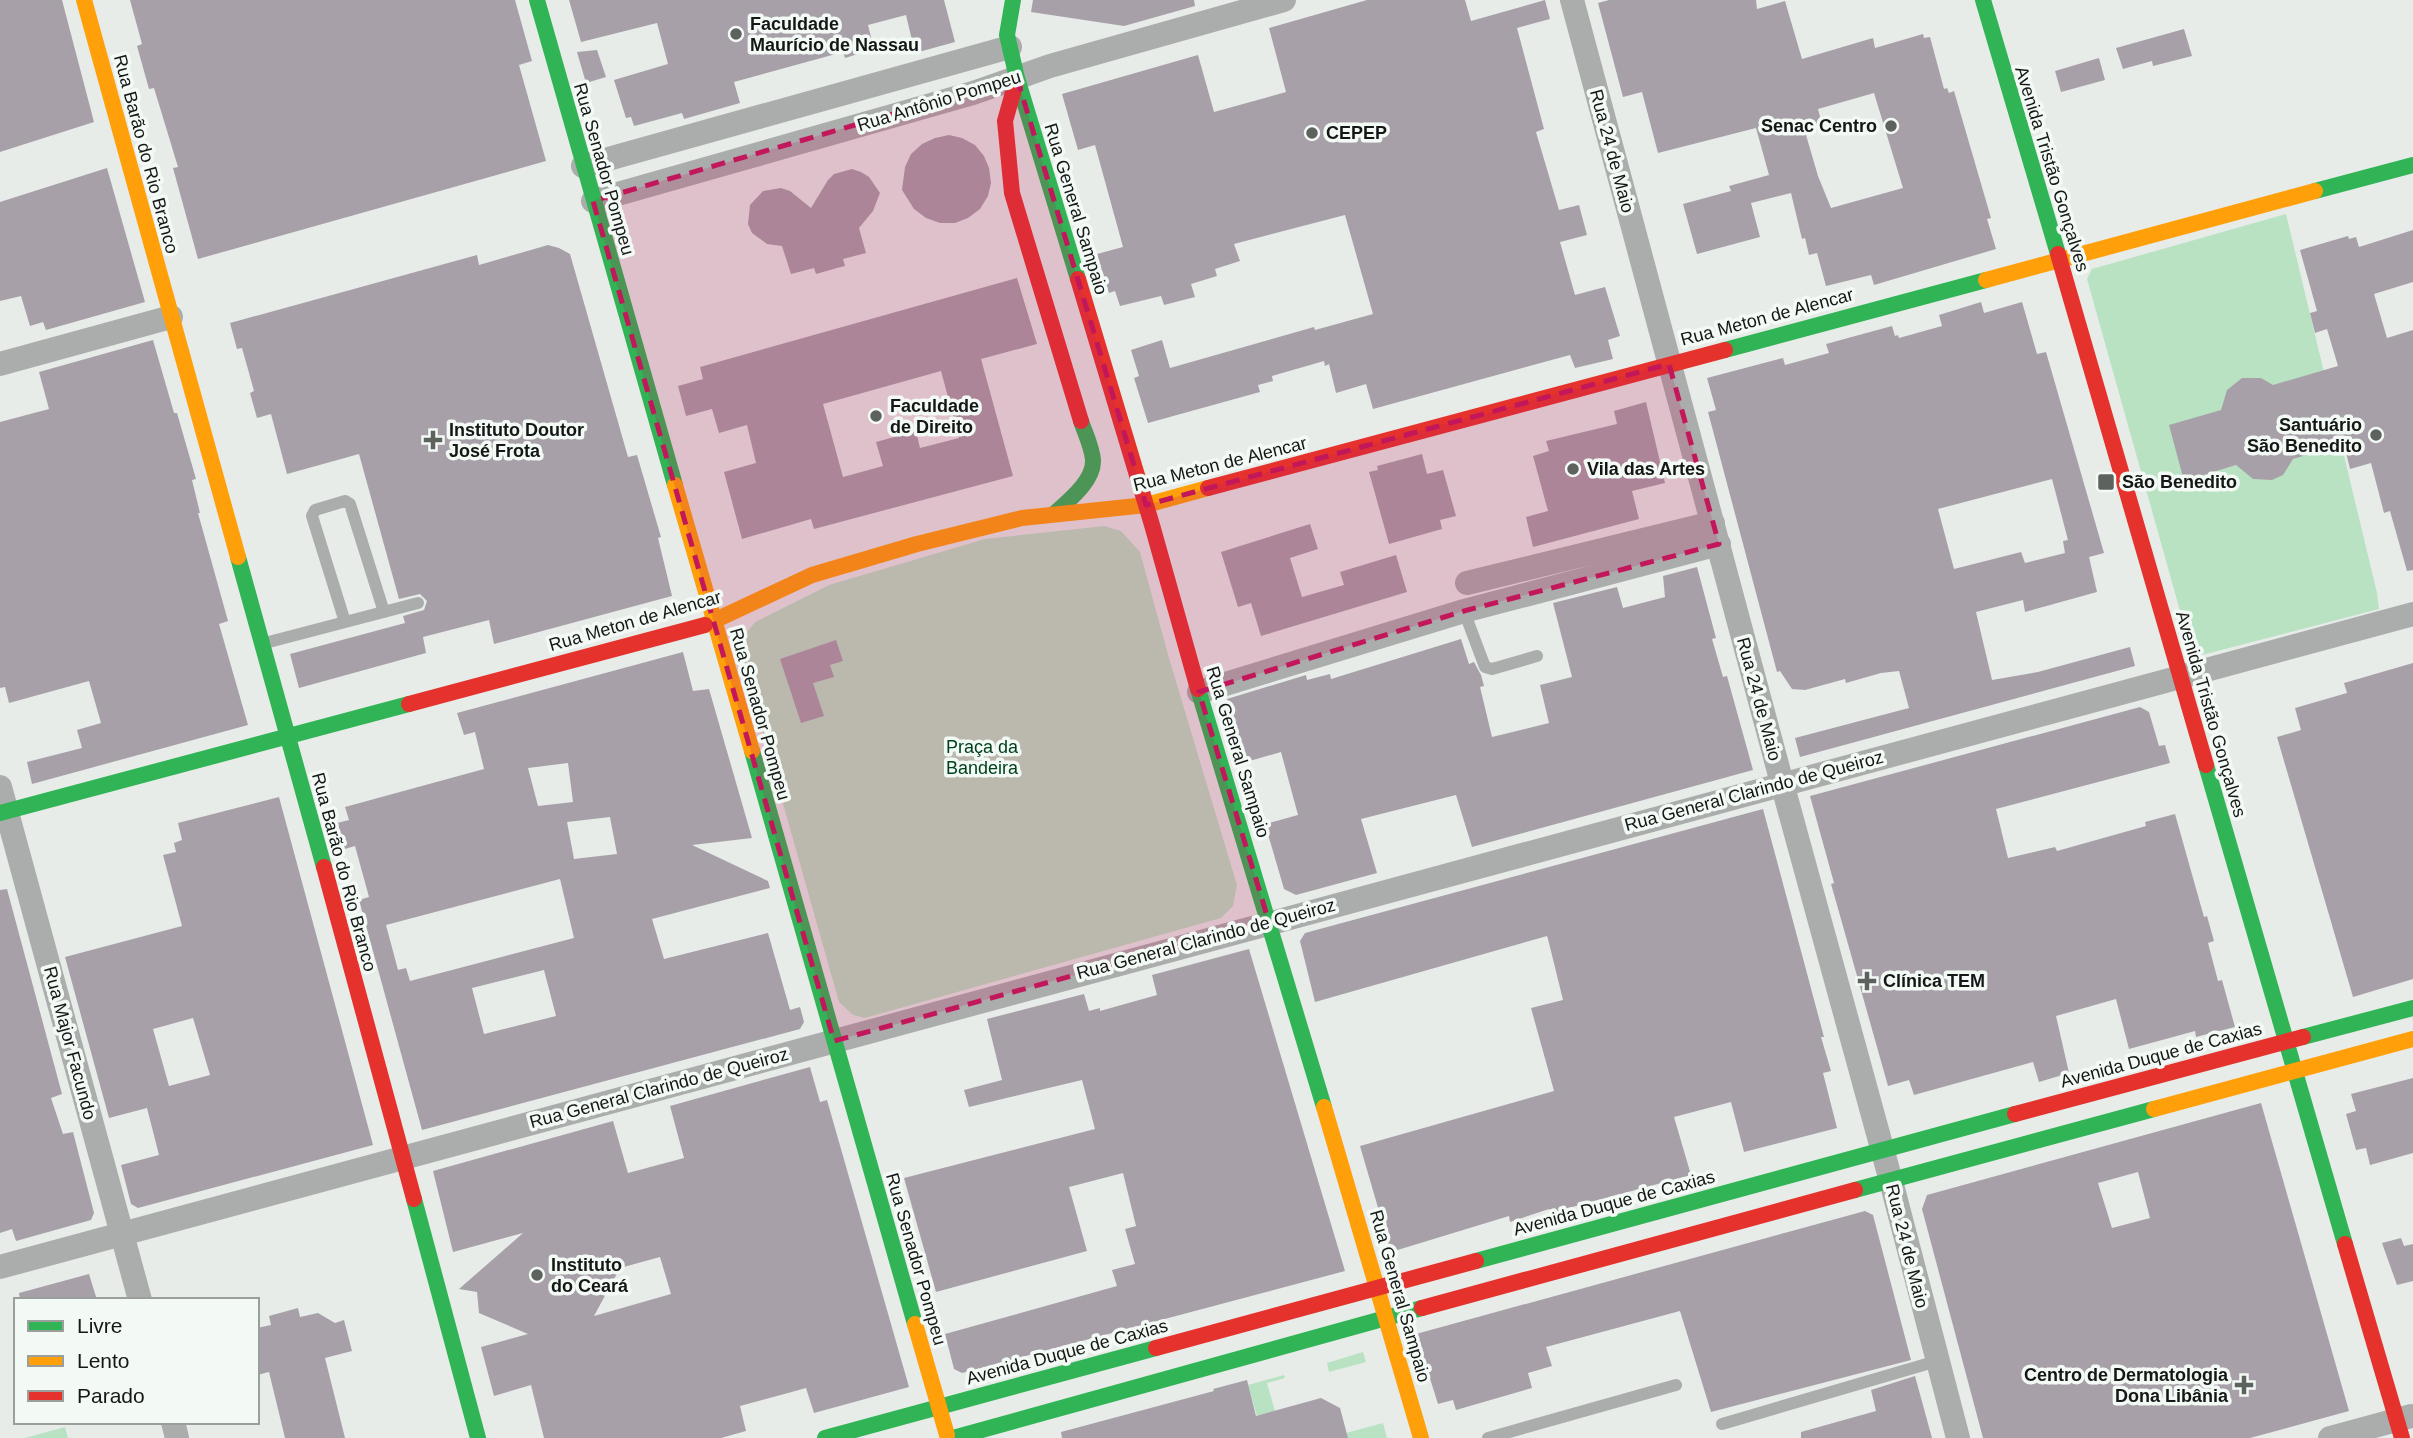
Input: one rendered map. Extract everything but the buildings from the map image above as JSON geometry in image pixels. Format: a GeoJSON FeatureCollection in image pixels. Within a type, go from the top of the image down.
{"type":"FeatureCollection","features":[{"type":"Feature","properties":{"kind":"street","name":"Rua Barão do Rio Branco"},"geometry":{"type":"LineString","coordinates":[[84,0],[403,1156],[478,1438]]}},
{"type":"Feature","properties":{"kind":"street","name":"Rua Senador Pompeu"},"geometry":{"type":"LineString","coordinates":[[537,0],[950,1438]]}},
{"type":"Feature","properties":{"kind":"street","name":"Rua General Sampaio"},"geometry":{"type":"LineString","coordinates":[[1013,0],[1007,35],[1017,78],[1421,1438]]}},
{"type":"Feature","properties":{"kind":"street","name":"Rua Antônio Pompeu"},"geometry":{"type":"LineString","coordinates":[[593,201],[973,93],[1050,66],[1284,0]]}},
{"type":"Feature","properties":{"kind":"street","name":"Rua 24 de Maio"},"geometry":{"type":"LineString","coordinates":[[1572,0],[1958,1438]]}},
{"type":"Feature","properties":{"kind":"street","name":"Avenida Tristão Gonçalves"},"geometry":{"type":"LineString","coordinates":[[1983,0],[2285,1042],[2404,1425]]}},
{"type":"Feature","properties":{"kind":"street","name":"Rua Antônio Pompeu"},"geometry":{"type":"LineString","coordinates":[[583,166],[1010,47]]}},
{"type":"Feature","properties":{"kind":"street"},"geometry":{"type":"LineString","coordinates":[[1017,78],[1005,121],[1013,193],[1093,461],[1088,479],[1054,514]]}},
{"type":"Feature","properties":{"kind":"street","name":"Rua Meton de Alencar"},"geometry":{"type":"LineString","coordinates":[[3,812],[714,622],[811,575],[930,541],[1022,518],[1146,505],[2413,165]]}},
{"type":"Feature","properties":{"kind":"street","name":"Rua Barão do Rio Branco"},"geometry":{"type":"LineString","coordinates":[[171,317],[177,268]]}},
{"type":"Feature","properties":{"kind":"street"},"geometry":{"type":"LineString","coordinates":[[0,364],[171,317]]}},
{"type":"Feature","properties":{"kind":"street"},"geometry":{"type":"LineString","coordinates":[[1467,583],[1716,533]]}},
{"type":"Feature","properties":{"kind":"street"},"geometry":{"type":"LineString","coordinates":[[1199,692],[1716,533]]}},
{"type":"Feature","properties":{"kind":"street","name":"Rua General Clarindo de Queiroz"},"geometry":{"type":"LineString","coordinates":[[0,1267],[2413,614]]}},
{"type":"Feature","properties":{"kind":"street","name":"Rua Major Facundo"},"geometry":{"type":"LineString","coordinates":[[0,787],[3,812],[139,1298]]}},
{"type":"Feature","properties":{"kind":"street","name":"Avenida Duque de Caxias"},"geometry":{"type":"LineString","coordinates":[[825,1438],[2413,1008]]}},
{"type":"Feature","properties":{"kind":"street"},"geometry":{"type":"LineString","coordinates":[[950,1438],[2413,1039]]}},
{"type":"Feature","properties":{"kind":"street"},"geometry":{"type":"LineString","coordinates":[[2330,1438],[2404,1425]]}},
{"type":"Feature","properties":{"kind":"lane"},"geometry":{"type":"LineString","coordinates":[[345,622],[312,516],[315,510],[345,501],[351,504],[384,612]]}},
{"type":"Feature","properties":{"kind":"lane"},"geometry":{"type":"LineString","coordinates":[[261,644],[418,603]]}},
{"type":"Feature","properties":{"kind":"lane"},"geometry":{"type":"LineString","coordinates":[[1464,611],[1485,667],[1492,669],[1537,656]]}},
{"type":"Feature","properties":{"kind":"lane"},"geometry":{"type":"LineString","coordinates":[[1722,1424],[1937,1361]]}},
{"type":"Feature","properties":{"kind":"lane"},"geometry":{"type":"LineString","coordinates":[[1488,1438],[1676,1385]]}},
{"type":"Feature","properties":{"kind":"highlighted area"},"geometry":{"type":"Polygon","coordinates":[[[1017,78],[1146,505],[1669,364],[1719,544],[1464,611],[1199,692],[1269,922],[834,1041],[593,201],[1017,78]]]}},
{"type":"Feature","properties":{"kind":"green space"},"geometry":{"type":"Polygon","coordinates":[[[2286,214],[2379,609],[2198,656],[2191,650],[2087,279],[2092,269],[2286,214]]]}},
{"type":"Feature","properties":{"kind":"green space","name":"Praça da Bandeira"},"geometry":{"type":"Polygon","coordinates":[[[1104,526],[1121,531],[1140,552],[1237,885],[1233,906],[1221,918],[865,1018],[853,1015],[839,1002],[739,648],[744,636],[755,622],[829,585],[985,539],[1104,526]]]}},
{"type":"Feature","properties":{"kind":"green space"},"geometry":{"type":"Polygon","coordinates":[[[1363,1352],[1366,1362],[1329,1372],[1327,1363],[1363,1352]]]}},
{"type":"Feature","properties":{"kind":"green space"},"geometry":{"type":"Polygon","coordinates":[[[1284,1375],[1285,1378],[1267,1383],[1275,1411],[1257,1416],[1248,1385],[1284,1375]]]}},
{"type":"Feature","properties":{"kind":"green space"},"geometry":{"type":"Polygon","coordinates":[[[1383,1423],[1387,1438],[1348,1438],[1346,1433],[1383,1423]]]}},
{"type":"Feature","properties":{"kind":"green space"},"geometry":{"type":"Polygon","coordinates":[[[65,1427],[68,1438],[25,1438],[65,1427]]]}},
{"type":"Feature","properties":{"kind":"traffic: fast"},"geometry":{"type":"LineString","coordinates":[[537,0],[675,485]]}},
{"type":"Feature","properties":{"kind":"traffic: fast"},"geometry":{"type":"LineString","coordinates":[[1013,0],[1007,35],[1017,78],[1078,279]]}},
{"type":"Feature","properties":{"kind":"traffic: fast"},"geometry":{"type":"LineString","coordinates":[[1983,0],[2058,254]]}},
{"type":"Feature","properties":{"kind":"traffic: fast"},"geometry":{"type":"LineString","coordinates":[[2315,191],[2413,165]]}},
{"type":"Feature","properties":{"kind":"traffic: fast"},"geometry":{"type":"LineString","coordinates":[[1725,350],[1986,280]]}},
{"type":"Feature","properties":{"kind":"traffic: fast"},"geometry":{"type":"LineString","coordinates":[[1054,514],[1085,483],[1092,468],[1091,450],[1081,421]]}},
{"type":"Feature","properties":{"kind":"traffic: fast"},"geometry":{"type":"LineString","coordinates":[[238,557],[324,867]]}},
{"type":"Feature","properties":{"kind":"traffic: fast"},"geometry":{"type":"LineString","coordinates":[[1198,689],[1324,1107]]}},
{"type":"Feature","properties":{"kind":"traffic: fast"},"geometry":{"type":"LineString","coordinates":[[0,813],[409,704]]}},
{"type":"Feature","properties":{"kind":"traffic: fast"},"geometry":{"type":"LineString","coordinates":[[752,751],[915,1324]]}},
{"type":"Feature","properties":{"kind":"traffic: fast"},"geometry":{"type":"LineString","coordinates":[[2206,765],[2345,1244]]}},
{"type":"Feature","properties":{"kind":"traffic: fast"},"geometry":{"type":"LineString","coordinates":[[2303,1037],[2413,1008]]}},
{"type":"Feature","properties":{"kind":"traffic: fast"},"geometry":{"type":"LineString","coordinates":[[1855,1190],[2154,1109]]}},
{"type":"Feature","properties":{"kind":"traffic: fast"},"geometry":{"type":"LineString","coordinates":[[1476,1261],[2015,1114]]}},
{"type":"Feature","properties":{"kind":"traffic: fast"},"geometry":{"type":"LineString","coordinates":[[414,1199],[478,1438]]}},
{"type":"Feature","properties":{"kind":"traffic: fast"},"geometry":{"type":"LineString","coordinates":[[953,1438],[1422,1308]]}},
{"type":"Feature","properties":{"kind":"traffic: fast"},"geometry":{"type":"LineString","coordinates":[[825,1438],[1156,1348]]}},
{"type":"Feature","properties":{"kind":"traffic: slow"},"geometry":{"type":"LineString","coordinates":[[84,0],[238,557]]}},
{"type":"Feature","properties":{"kind":"traffic: slow"},"geometry":{"type":"LineString","coordinates":[[1986,280],[2315,191]]}},
{"type":"Feature","properties":{"kind":"traffic: slow"},"geometry":{"type":"LineString","coordinates":[[675,485],[752,751]]}},
{"type":"Feature","properties":{"kind":"traffic: slow"},"geometry":{"type":"LineString","coordinates":[[705,625],[812,575],[917,544],[1022,518],[1146,505],[1208,488]]}},
{"type":"Feature","properties":{"kind":"traffic: slow"},"geometry":{"type":"LineString","coordinates":[[2154,1109],[2413,1039]]}},
{"type":"Feature","properties":{"kind":"traffic: slow"},"geometry":{"type":"LineString","coordinates":[[1324,1107],[1421,1438]]}},
{"type":"Feature","properties":{"kind":"traffic: slow"},"geometry":{"type":"LineString","coordinates":[[915,1324],[947,1435]]}},
{"type":"Feature","properties":{"kind":"traffic: jam"},"geometry":{"type":"LineString","coordinates":[[1016,82],[1005,121],[1012,193],[1081,421]]}},
{"type":"Feature","properties":{"kind":"traffic: jam"},"geometry":{"type":"LineString","coordinates":[[2058,254],[2206,765]]}},
{"type":"Feature","properties":{"kind":"traffic: jam"},"geometry":{"type":"LineString","coordinates":[[1078,279],[1198,689]]}},
{"type":"Feature","properties":{"kind":"traffic: jam"},"geometry":{"type":"LineString","coordinates":[[1208,488],[1725,350]]}},
{"type":"Feature","properties":{"kind":"traffic: jam"},"geometry":{"type":"LineString","coordinates":[[409,704],[705,625]]}},
{"type":"Feature","properties":{"kind":"traffic: jam"},"geometry":{"type":"LineString","coordinates":[[324,867],[414,1199]]}},
{"type":"Feature","properties":{"kind":"traffic: jam"},"geometry":{"type":"LineString","coordinates":[[2015,1114],[2303,1037]]}},
{"type":"Feature","properties":{"kind":"traffic: jam"},"geometry":{"type":"LineString","coordinates":[[1422,1308],[1855,1190]]}},
{"type":"Feature","properties":{"kind":"traffic: jam"},"geometry":{"type":"LineString","coordinates":[[2345,1244],[2402,1438]]}},
{"type":"Feature","properties":{"kind":"traffic: jam"},"geometry":{"type":"LineString","coordinates":[[1156,1348],[1476,1261]]}},
{"type":"Feature","properties":{"kind":"place","name":"Faculdade Maurício de Nassau"},"geometry":{"type":"Point","coordinates":[736,34]}},
{"type":"Feature","properties":{"kind":"place","name":"Senac Centro"},"geometry":{"type":"Point","coordinates":[1891,126]}},
{"type":"Feature","properties":{"kind":"place","name":"CEPEP"},"geometry":{"type":"Point","coordinates":[1312,133]}},
{"type":"Feature","properties":{"kind":"place","name":"Faculdade de Direito"},"geometry":{"type":"Point","coordinates":[876,416]}},
{"type":"Feature","properties":{"kind":"place","name":"Santuário São Benedito"},"geometry":{"type":"Point","coordinates":[2376,435]}},
{"type":"Feature","properties":{"kind":"place","name":"Instituto Doutor José Frota"},"geometry":{"type":"Point","coordinates":[433,440]}},
{"type":"Feature","properties":{"kind":"place","name":"Vila das Artes"},"geometry":{"type":"Point","coordinates":[1573,469]}},
{"type":"Feature","properties":{"kind":"place","name":"São Benedito"},"geometry":{"type":"Point","coordinates":[2106,482]}},
{"type":"Feature","properties":{"kind":"place","name":"Clínica TEM"},"geometry":{"type":"Point","coordinates":[1867,981]}},
{"type":"Feature","properties":{"kind":"place","name":"Instituto do Ceará"},"geometry":{"type":"Point","coordinates":[537,1275]}},
{"type":"Feature","properties":{"kind":"place","name":"Centro de Dermatologia Dona Libânia"},"geometry":{"type":"Point","coordinates":[2244,1385]}}]}
